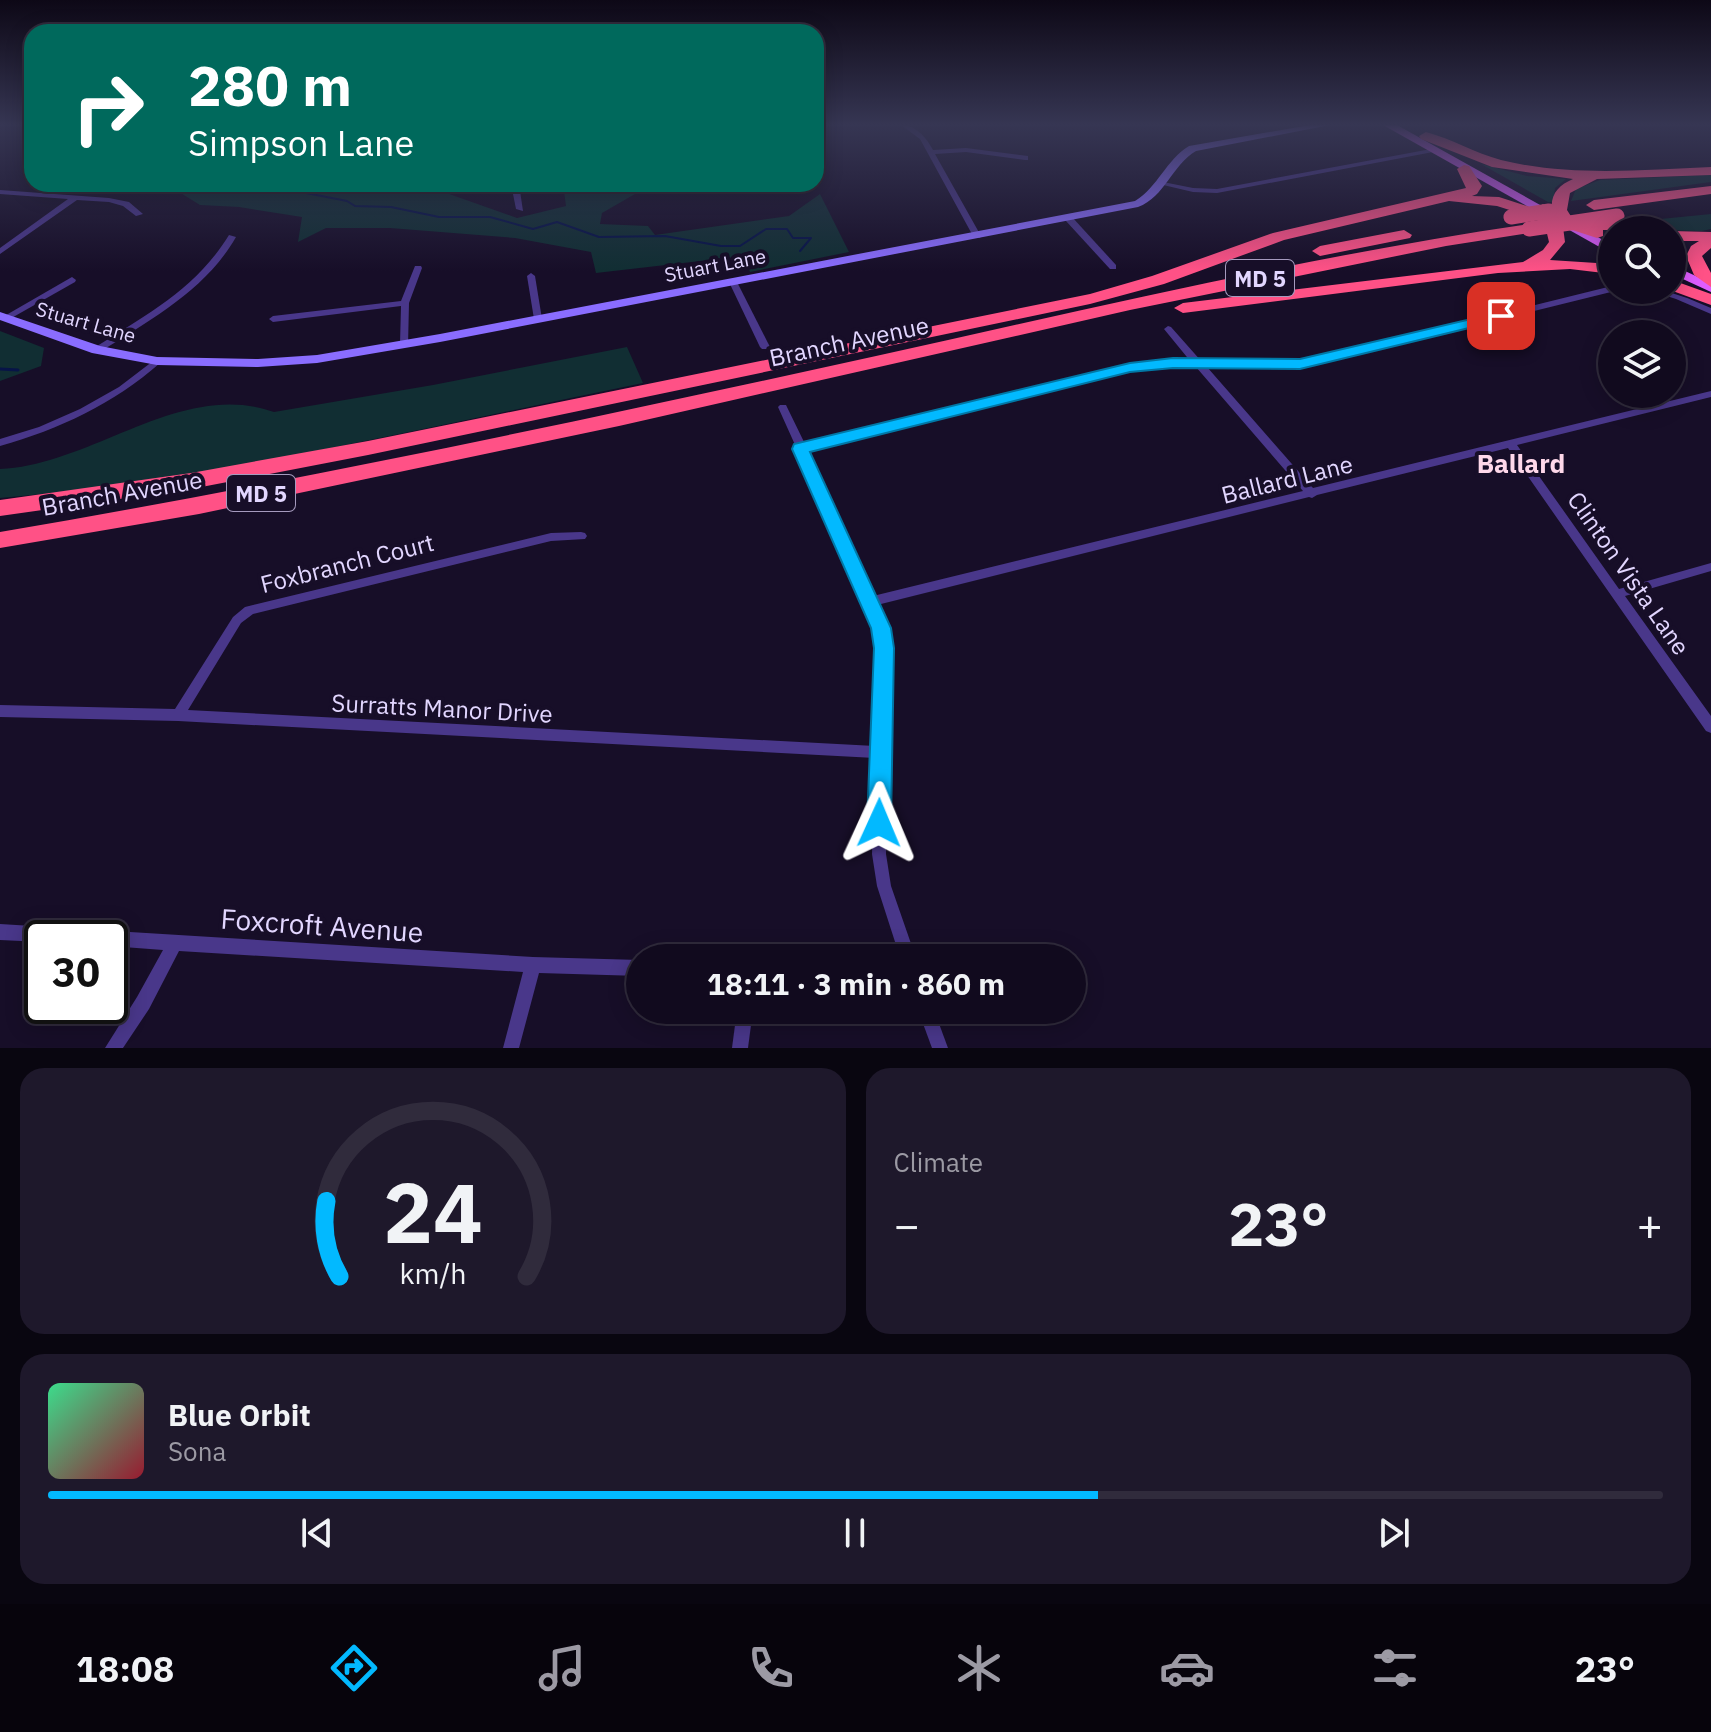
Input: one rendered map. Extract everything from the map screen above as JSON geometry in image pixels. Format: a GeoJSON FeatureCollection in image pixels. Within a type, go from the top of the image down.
{"type":"FeatureCollection","features":[{"type":"Feature","properties":{"kind":"highway"},"geometry":{"type":"LineString","coordinates":[[1090,299],[1158,280],[1279,236],[1472,191],[1475,186],[1467,174]]}},
{"type":"Feature","properties":{"kind":"highway"},"geometry":{"type":"LineString","coordinates":[[1545,174],[1591,174]]}},
{"type":"Feature","properties":{"kind":"highway"},"geometry":{"type":"LineString","coordinates":[[1514,268],[1545,258],[1554,251],[1557,229],[1552,213],[1571,185],[1620,174]]}},
{"type":"Feature","properties":{"kind":"highway","name":"Branch Avenue"},"geometry":{"type":"LineString","coordinates":[[0,508],[191,481],[381,445],[1359,242],[1511,217],[1711,190]]}},
{"type":"Feature","properties":{"kind":"highway"},"geometry":{"type":"LineString","coordinates":[[1424,203],[1459,199],[1490,200],[1598,220]]}},
{"type":"Feature","properties":{"kind":"highway"},"geometry":{"type":"LineString","coordinates":[[1516,199],[1598,234]]}},
{"type":"Feature","properties":{"kind":"highway","name":"Branch Avenue"},"geometry":{"type":"LineString","coordinates":[[1650,216],[1711,202]]}},
{"type":"Feature","properties":{"kind":"highway"},"geometry":{"type":"LineString","coordinates":[[1552,213],[1579,234]]}},
{"type":"Feature","properties":{"kind":"highway","name":"Branch Avenue"},"geometry":{"type":"LineString","coordinates":[[0,540],[199,506],[1446,241],[1529,229],[1598,224]]}},
{"type":"Feature","properties":{"kind":"highway"},"geometry":{"type":"LineString","coordinates":[[1686,237],[1711,239]]}},
{"type":"Feature","properties":{"kind":"highway"},"geometry":{"type":"LineString","coordinates":[[1711,239],[1697,249],[1694,256],[1700,271],[1711,282]]}},
{"type":"Feature","properties":{"kind":"highway"},"geometry":{"type":"LineString","coordinates":[[992,337],[1107,317],[1253,298],[1514,268],[1570,264],[1598,267]]}},
{"type":"Feature","properties":{"kind":"highway"},"geometry":{"type":"LineString","coordinates":[[1686,288],[1711,300]]}},
{"type":"Feature","properties":{"kind":"main road"},"geometry":{"type":"LineString","coordinates":[[1473,174],[1516,199]]}},
{"type":"Feature","properties":{"kind":"main road"},"geometry":{"type":"LineString","coordinates":[[1482,174],[1552,213]]}},
{"type":"Feature","properties":{"kind":"main road"},"geometry":{"type":"LineString","coordinates":[[1579,234],[1598,243]]}},
{"type":"Feature","properties":{"kind":"main road"},"geometry":{"type":"LineString","coordinates":[[1686,276],[1711,288]]}},
{"type":"Feature","properties":{"kind":"street"},"geometry":{"type":"LineString","coordinates":[[942,174],[964,219],[977,236]]}},
{"type":"Feature","properties":{"kind":"street"},"geometry":{"type":"LineString","coordinates":[[1168,174],[1163,184],[1217,191],[1294,174]]}},
{"type":"Feature","properties":{"kind":"street","name":"Stuart Lane"},"geometry":{"type":"LineString","coordinates":[[2,317],[97,350],[157,361],[258,363],[317,359],[1069,219],[1138,204],[1151,197],[1163,184]]}},
{"type":"Feature","properties":{"kind":"street"},"geometry":{"type":"LineString","coordinates":[[0,192],[119,202],[139,214]]}},
{"type":"Feature","properties":{"kind":"street"},"geometry":{"type":"LineString","coordinates":[[517,192],[520,209]]}},
{"type":"Feature","properties":{"kind":"street"},"geometry":{"type":"LineString","coordinates":[[0,252],[75,198]]}},
{"type":"Feature","properties":{"kind":"street"},"geometry":{"type":"LineString","coordinates":[[1069,219],[1113,267]]}},
{"type":"Feature","properties":{"kind":"street"},"geometry":{"type":"LineString","coordinates":[[97,350],[210,270],[226,251],[232,237]]}},
{"type":"Feature","properties":{"kind":"street"},"geometry":{"type":"LineString","coordinates":[[405,344],[405,303],[418,268]]}},
{"type":"Feature","properties":{"kind":"street"},"geometry":{"type":"LineString","coordinates":[[531,276],[538,319]]}},
{"type":"Feature","properties":{"kind":"street"},"geometry":{"type":"LineString","coordinates":[[2,317],[72,280]]}},
{"type":"Feature","properties":{"kind":"street"},"geometry":{"type":"LineString","coordinates":[[733,282],[765,347]]}},
{"type":"Feature","properties":{"kind":"street"},"geometry":{"type":"LineString","coordinates":[[800,449],[1090,375],[1156,364],[1286,366],[1320,361],[1598,292]]}},
{"type":"Feature","properties":{"kind":"street"},"geometry":{"type":"LineString","coordinates":[[1686,300],[1711,311]]}},
{"type":"Feature","properties":{"kind":"street"},"geometry":{"type":"LineString","coordinates":[[273,319],[405,303]]}},
{"type":"Feature","properties":{"kind":"street"},"geometry":{"type":"LineString","coordinates":[[1168,329],[1312,494]]}},
{"type":"Feature","properties":{"kind":"street"},"geometry":{"type":"LineString","coordinates":[[0,443],[67,419],[103,401],[139,378],[157,361]]}},
{"type":"Feature","properties":{"kind":"street","name":"Ballard Lane"},"geometry":{"type":"LineString","coordinates":[[872,601],[1711,394]]}},
{"type":"Feature","properties":{"kind":"street"},"geometry":{"type":"LineString","coordinates":[[783,407],[872,601],[884,648],[879,854],[884,886],[903,944]]}},
{"type":"Feature","properties":{"kind":"street","name":"Clinton Vista Lane"},"geometry":{"type":"LineString","coordinates":[[1511,445],[1711,727]]}},
{"type":"Feature","properties":{"kind":"street","name":"Foxbranch Court"},"geometry":{"type":"LineString","coordinates":[[178,715],[237,620],[249,610],[551,537],[581,536]]}},
{"type":"Feature","properties":{"kind":"street"},"geometry":{"type":"LineString","coordinates":[[1617,594],[1711,567]]}},
{"type":"Feature","properties":{"kind":"street","name":"Surratts Manor Drive"},"geometry":{"type":"LineString","coordinates":[[0,711],[178,715],[881,752]]}},
{"type":"Feature","properties":{"kind":"street","name":"Foxcroft Avenue"},"geometry":{"type":"LineString","coordinates":[[0,932],[533,965],[626,968]]}},
{"type":"Feature","properties":{"kind":"street"},"geometry":{"type":"LineString","coordinates":[[113,1048],[143,1003],[175,942]]}},
{"type":"Feature","properties":{"kind":"street"},"geometry":{"type":"LineString","coordinates":[[511,1048],[533,965]]}},
{"type":"Feature","properties":{"kind":"street"},"geometry":{"type":"LineString","coordinates":[[740,1048],[743,1024]]}},
{"type":"Feature","properties":{"kind":"street"},"geometry":{"type":"LineString","coordinates":[[931,1024],[940,1048]]}},
{"type":"Feature","properties":{"kind":"green space"},"geometry":{"type":"Polygon","coordinates":[[[1498,174],[1566,179],[1555,188],[1553,202],[1498,174]]]}},
{"type":"Feature","properties":{"kind":"green space"},"geometry":{"type":"Polygon","coordinates":[[[1711,175],[1711,182],[1571,201],[1576,189],[1600,180],[1711,175]]]}},
{"type":"Feature","properties":{"kind":"green space"},"geometry":{"type":"Polygon","coordinates":[[[179,192],[444,192],[517,218],[566,206],[564,192],[639,192],[602,213],[600,224],[648,226],[655,235],[789,216],[820,194],[849,252],[750,272],[744,256],[596,273],[591,252],[515,238],[390,228],[326,228],[298,242],[302,217],[239,207],[200,205],[179,192]]]}},
{"type":"Feature","properties":{"kind":"green space"},"geometry":{"type":"Polygon","coordinates":[[[1711,214],[1711,229],[1686,231],[1686,216],[1711,214]]]}},
{"type":"Feature","properties":{"kind":"green space"},"geometry":{"type":"Polygon","coordinates":[[[0,331],[44,348],[41,366],[0,381],[0,331]]]}},
{"type":"Feature","properties":{"kind":"green space"},"geometry":{"type":"Polygon","coordinates":[[[627,347],[643,383],[243,465],[0,498],[0,469],[35,464],[69,454],[171,414],[205,406],[239,405],[274,412],[627,347]]]}},
{"type":"Feature","properties":{"kind":"waterway"},"geometry":{"type":"LineString","coordinates":[[267,192],[282,192]]}},
{"type":"Feature","properties":{"kind":"waterway"},"geometry":{"type":"LineString","coordinates":[[301,192],[347,201],[355,206],[391,207],[439,217],[490,217],[533,229],[557,222],[599,237],[665,236],[721,246],[740,246],[766,229],[787,229],[793,238],[811,238],[800,251]]}},
{"type":"Feature","properties":{"kind":"waterway"},"geometry":{"type":"LineString","coordinates":[[0,369],[18,370]]}},
{"type":"Feature","properties":{"kind":"district","name":"Ballard"},"geometry":{"type":"Point","coordinates":[1521,463]}},
{"type":"Feature","properties":{"kind":"route"},"geometry":{"type":"LineString","coordinates":[[879,823],[884,648],[881,628],[872,601],[800,449],[1090,375],[1173,363],[1300,364],[1501,316]]}}]}
